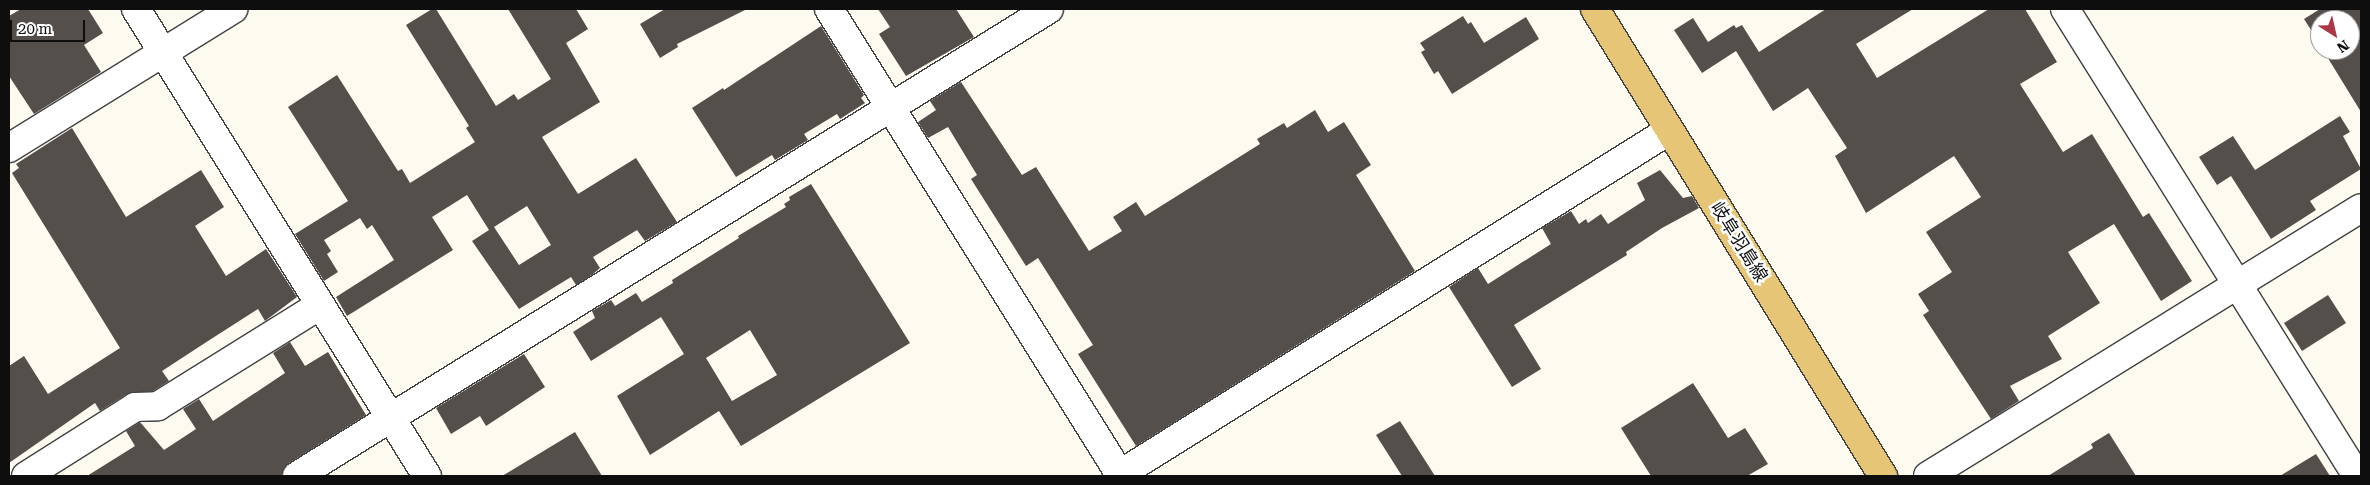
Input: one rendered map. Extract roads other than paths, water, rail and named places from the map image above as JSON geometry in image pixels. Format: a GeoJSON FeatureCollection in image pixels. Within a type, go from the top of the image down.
{"type":"FeatureCollection","features":[{"type":"Feature","properties":{"kind":"main road","name":"岐阜羽島線"},"geometry":{"type":"LineString","coordinates":[[1595,9],[1883,476]]}},
{"type":"Feature","properties":{"kind":"street"},"geometry":{"type":"LineString","coordinates":[[136,9],[426,476]]}},
{"type":"Feature","properties":{"kind":"street"},"geometry":{"type":"LineString","coordinates":[[9,148],[233,9]]}},
{"type":"Feature","properties":{"kind":"street"},"geometry":{"type":"LineString","coordinates":[[829,9],[1119,476],[1670,130]]}},
{"type":"Feature","properties":{"kind":"street"},"geometry":{"type":"LineString","coordinates":[[297,476],[1049,9]]}},
{"type":"Feature","properties":{"kind":"street"},"geometry":{"type":"LineString","coordinates":[[2065,9],[2357,476]]}},
{"type":"Feature","properties":{"kind":"street"},"geometry":{"type":"LineString","coordinates":[[1928,476],[2361,208]]}},
{"type":"Feature","properties":{"kind":"street"},"geometry":{"type":"LineString","coordinates":[[26,476],[135,407],[158,406],[320,305]]}}]}
